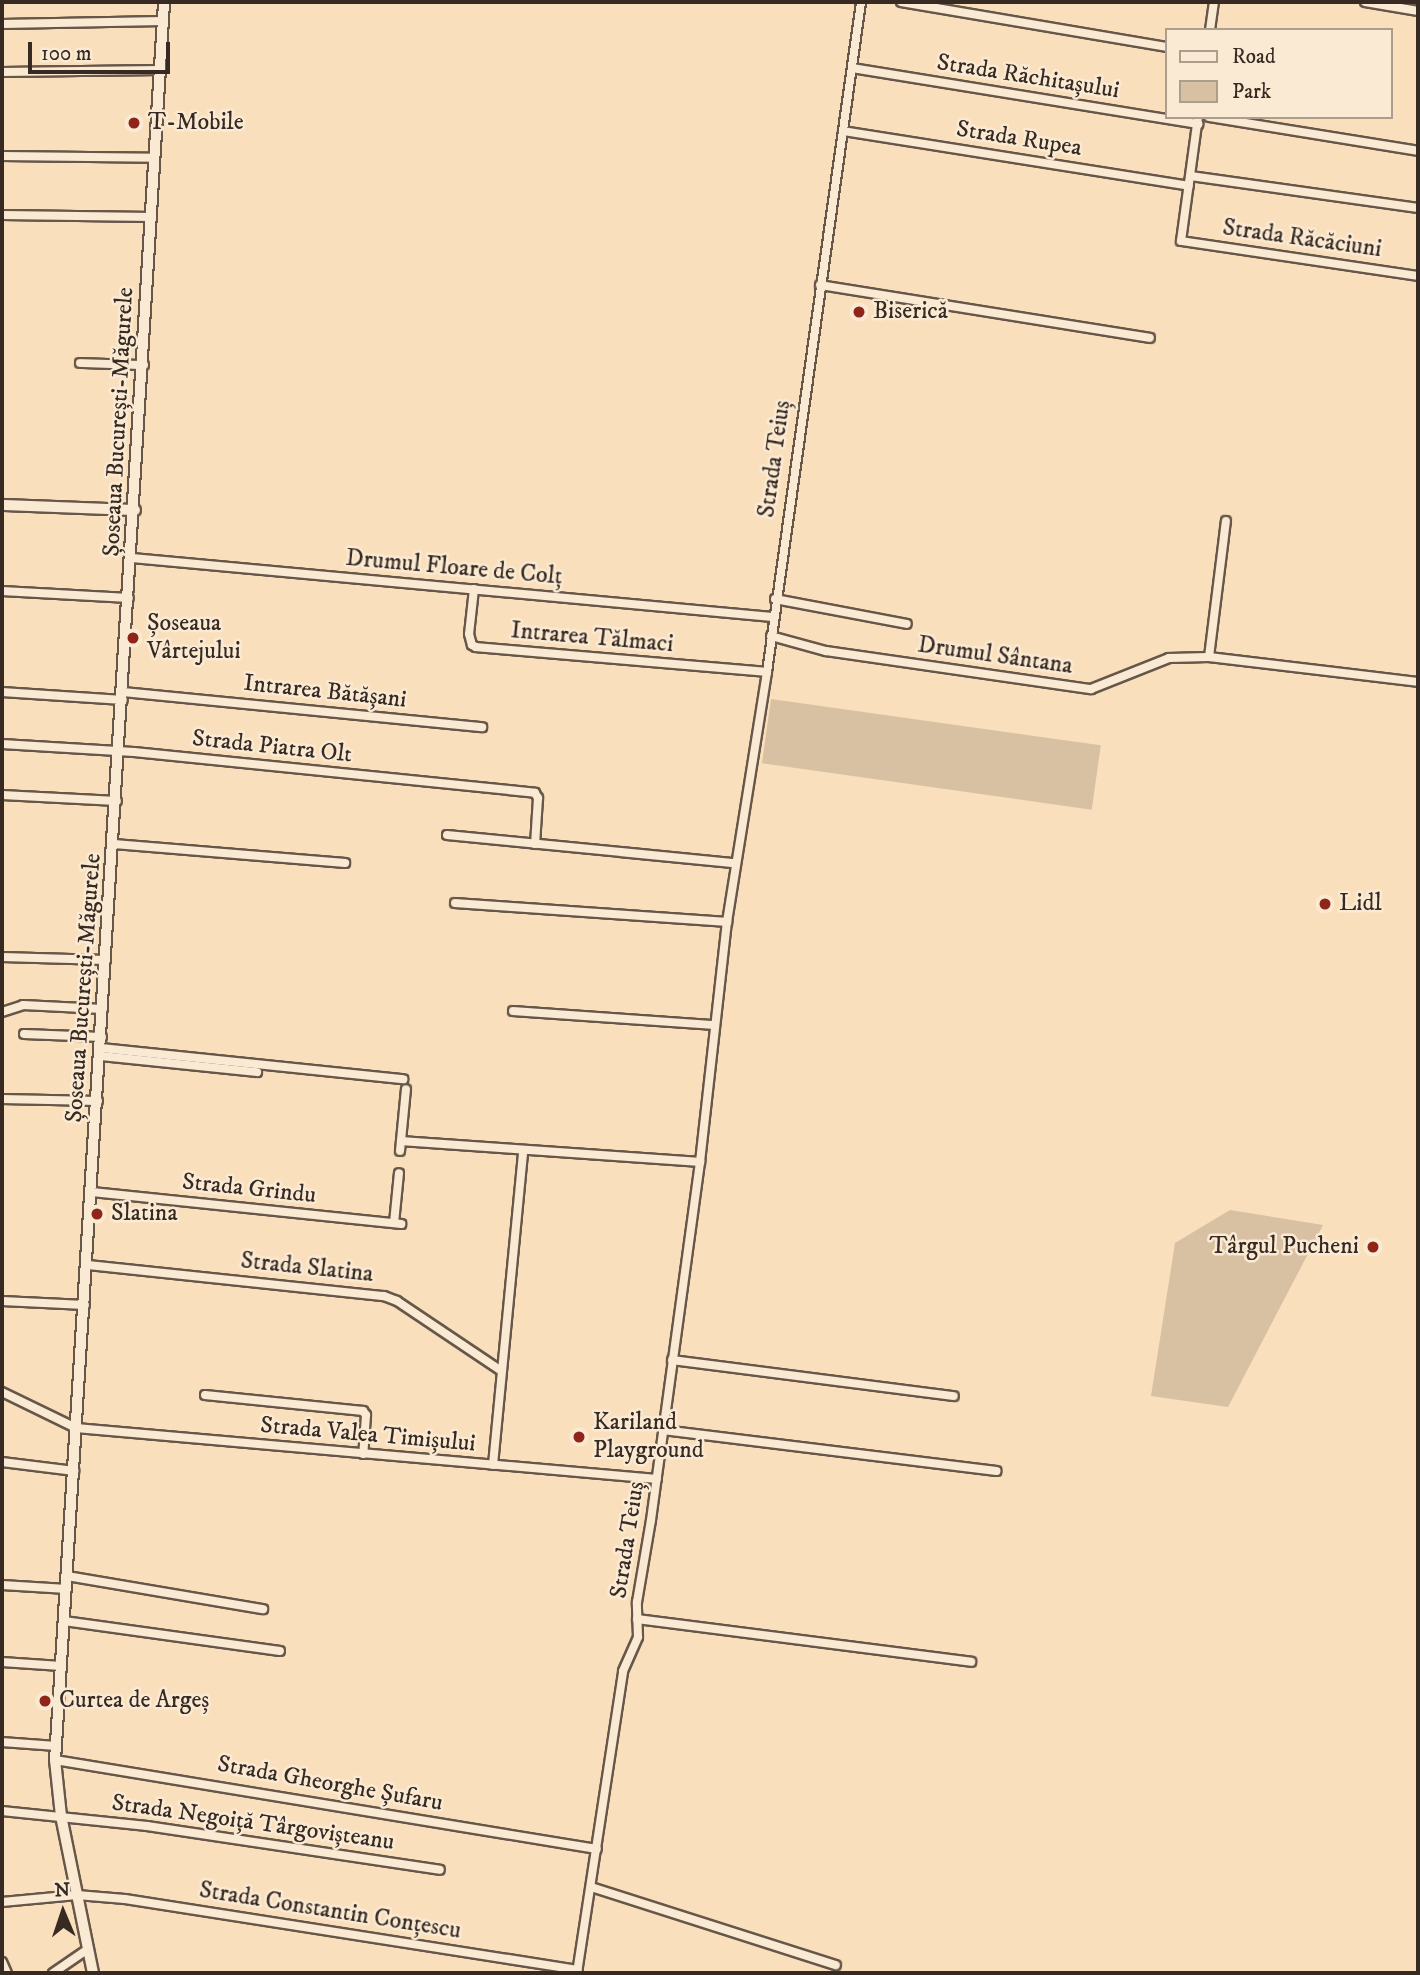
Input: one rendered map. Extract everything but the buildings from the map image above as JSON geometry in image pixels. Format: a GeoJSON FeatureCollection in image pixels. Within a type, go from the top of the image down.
{"type":"FeatureCollection","features":[{"type":"Feature","properties":{"kind":"main road","name":"Șoseaua București-Măgurele"},"geometry":{"type":"LineString","coordinates":[[93,1973],[61,1816],[55,1760],[130,598],[164,2]]}},
{"type":"Feature","properties":{"kind":"street","name":"Strada Teiuș"},"geometry":{"type":"LineString","coordinates":[[577,1972],[623,1671],[637,1641],[638,1592],[657,1479],[700,1163],[735,863],[766,672],[861,2]]}},
{"type":"Feature","properties":{"kind":"street"},"geometry":{"type":"LineString","coordinates":[[901,2],[1164,47]]}},
{"type":"Feature","properties":{"kind":"street"},"geometry":{"type":"LineString","coordinates":[[1210,28],[1213,2]]}},
{"type":"Feature","properties":{"kind":"street"},"geometry":{"type":"LineString","coordinates":[[1365,2],[1418,11]]}},
{"type":"Feature","properties":{"kind":"street"},"geometry":{"type":"LineString","coordinates":[[2,24],[163,21]]}},
{"type":"Feature","properties":{"kind":"street","name":"Strada Răchitașului"},"geometry":{"type":"LineString","coordinates":[[852,68],[1164,115]]}},
{"type":"Feature","properties":{"kind":"street"},"geometry":{"type":"LineString","coordinates":[[2,72],[161,69]]}},
{"type":"Feature","properties":{"kind":"street"},"geometry":{"type":"LineString","coordinates":[[1221,119],[1418,151]]}},
{"type":"Feature","properties":{"kind":"street"},"geometry":{"type":"LineString","coordinates":[[1190,181],[1198,120]]}},
{"type":"Feature","properties":{"kind":"street","name":"Strada Rupea"},"geometry":{"type":"LineString","coordinates":[[843,131],[1190,181],[1418,208]]}},
{"type":"Feature","properties":{"kind":"street"},"geometry":{"type":"LineString","coordinates":[[2,156],[155,158]]}},
{"type":"Feature","properties":{"kind":"street","name":"Strada Răcăciuni"},"geometry":{"type":"LineString","coordinates":[[1190,181],[1181,241],[1418,276]]}},
{"type":"Feature","properties":{"kind":"street"},"geometry":{"type":"LineString","coordinates":[[2,215],[152,217]]}},
{"type":"Feature","properties":{"kind":"street"},"geometry":{"type":"LineString","coordinates":[[820,285],[1150,338]]}},
{"type":"Feature","properties":{"kind":"street"},"geometry":{"type":"LineString","coordinates":[[80,363],[144,365]]}},
{"type":"Feature","properties":{"kind":"street"},"geometry":{"type":"LineString","coordinates":[[2,505],[135,510]]}},
{"type":"Feature","properties":{"kind":"street"},"geometry":{"type":"LineString","coordinates":[[1209,657],[1226,521]]}},
{"type":"Feature","properties":{"kind":"street","name":"Drumul Floare de Colț"},"geometry":{"type":"LineString","coordinates":[[132,558],[772,617]]}},
{"type":"Feature","properties":{"kind":"street","name":"Intrarea Tălmaci"},"geometry":{"type":"LineString","coordinates":[[474,589],[469,634],[472,645],[476,647],[766,672]]}},
{"type":"Feature","properties":{"kind":"street"},"geometry":{"type":"LineString","coordinates":[[2,591],[130,598]]}},
{"type":"Feature","properties":{"kind":"street"},"geometry":{"type":"LineString","coordinates":[[775,599],[907,624]]}},
{"type":"Feature","properties":{"kind":"street","name":"Drumul Sântana"},"geometry":{"type":"LineString","coordinates":[[771,636],[826,651],[1091,689],[1169,658],[1209,657],[1418,682]]}},
{"type":"Feature","properties":{"kind":"street","name":"Intrarea Bătășani"},"geometry":{"type":"LineString","coordinates":[[2,692],[123,696],[482,727]]}},
{"type":"Feature","properties":{"kind":"street","name":"Strada Piatra Olt"},"geometry":{"type":"LineString","coordinates":[[2,744],[120,751],[537,795],[535,844]]}},
{"type":"Feature","properties":{"kind":"street"},"geometry":{"type":"LineString","coordinates":[[2,795],[117,801]]}},
{"type":"Feature","properties":{"kind":"street"},"geometry":{"type":"LineString","coordinates":[[447,835],[735,863]]}},
{"type":"Feature","properties":{"kind":"street"},"geometry":{"type":"LineString","coordinates":[[114,844],[345,863]]}},
{"type":"Feature","properties":{"kind":"street"},"geometry":{"type":"LineString","coordinates":[[456,903],[727,922]]}},
{"type":"Feature","properties":{"kind":"street"},"geometry":{"type":"LineString","coordinates":[[2,957],[107,960]]}},
{"type":"Feature","properties":{"kind":"street"},"geometry":{"type":"LineString","coordinates":[[2,1012],[23,1005],[103,1009]]}},
{"type":"Feature","properties":{"kind":"street"},"geometry":{"type":"LineString","coordinates":[[513,1011],[715,1025]]}},
{"type":"Feature","properties":{"kind":"street"},"geometry":{"type":"LineString","coordinates":[[24,1034],[257,1072]]}},
{"type":"Feature","properties":{"kind":"street"},"geometry":{"type":"LineString","coordinates":[[101,1047],[403,1079]]}},
{"type":"Feature","properties":{"kind":"street"},"geometry":{"type":"LineString","coordinates":[[406,1089],[401,1146],[700,1163]]}},
{"type":"Feature","properties":{"kind":"street"},"geometry":{"type":"LineString","coordinates":[[2,1099],[98,1101]]}},
{"type":"Feature","properties":{"kind":"street"},"geometry":{"type":"LineString","coordinates":[[493,1465],[523,1152]]}},
{"type":"Feature","properties":{"kind":"street","name":"Strada Grindu"},"geometry":{"type":"LineString","coordinates":[[92,1192],[398,1224],[399,1174]]}},
{"type":"Feature","properties":{"kind":"street","name":"Strada Slatina"},"geometry":{"type":"LineString","coordinates":[[88,1265],[384,1296],[397,1301],[500,1370]]}},
{"type":"Feature","properties":{"kind":"street"},"geometry":{"type":"LineString","coordinates":[[2,1301],[85,1305]]}},
{"type":"Feature","properties":{"kind":"street"},"geometry":{"type":"LineString","coordinates":[[672,1360],[954,1396]]}},
{"type":"Feature","properties":{"kind":"street"},"geometry":{"type":"LineString","coordinates":[[2,1392],[76,1428]]}},
{"type":"Feature","properties":{"kind":"street"},"geometry":{"type":"LineString","coordinates":[[205,1395],[363,1411],[366,1415],[363,1454]]}},
{"type":"Feature","properties":{"kind":"street","name":"Strada Valea Timișului"},"geometry":{"type":"LineString","coordinates":[[76,1428],[657,1479]]}},
{"type":"Feature","properties":{"kind":"street"},"geometry":{"type":"LineString","coordinates":[[663,1430],[996,1471]]}},
{"type":"Feature","properties":{"kind":"street"},"geometry":{"type":"LineString","coordinates":[[2,1462],[74,1471]]}},
{"type":"Feature","properties":{"kind":"street"},"geometry":{"type":"LineString","coordinates":[[67,1576],[262,1609]]}},
{"type":"Feature","properties":{"kind":"street"},"geometry":{"type":"LineString","coordinates":[[2,1585],[66,1588]]}},
{"type":"Feature","properties":{"kind":"street"},"geometry":{"type":"LineString","coordinates":[[638,1619],[971,1662]]}},
{"type":"Feature","properties":{"kind":"street"},"geometry":{"type":"LineString","coordinates":[[64,1621],[280,1651]]}},
{"type":"Feature","properties":{"kind":"street"},"geometry":{"type":"LineString","coordinates":[[2,1662],[61,1665]]}},
{"type":"Feature","properties":{"kind":"street"},"geometry":{"type":"LineString","coordinates":[[2,1742],[56,1746]]}},
{"type":"Feature","properties":{"kind":"street","name":"Strada Gheorghe Șufaru"},"geometry":{"type":"LineString","coordinates":[[55,1760],[597,1849]]}},
{"type":"Feature","properties":{"kind":"street","name":"Strada Negoiță Târgovișteanu"},"geometry":{"type":"LineString","coordinates":[[2,1811],[194,1833],[440,1870]]}},
{"type":"Feature","properties":{"kind":"street"},"geometry":{"type":"LineString","coordinates":[[591,1887],[836,1965]]}},
{"type":"Feature","properties":{"kind":"street","name":"Strada Constantin Conțescu"},"geometry":{"type":"LineString","coordinates":[[2,1902],[77,1895],[156,1903],[577,1972]]}},
{"type":"Feature","properties":{"kind":"street"},"geometry":{"type":"LineString","coordinates":[[53,1973],[88,1949]]}},
{"type":"Feature","properties":{"kind":"street"},"geometry":{"type":"LineString","coordinates":[[2,1962],[7,1973]]}},
{"type":"Feature","properties":{"kind":"green space"},"geometry":{"type":"Polygon","coordinates":[[[771,699],[1101,745],[1092,810],[762,763],[771,699]]]}},
{"type":"Feature","properties":{"kind":"green space"},"geometry":{"type":"Polygon","coordinates":[[[1230,1210],[1323,1225],[1228,1407],[1151,1396],[1175,1243],[1230,1210]]]}},
{"type":"Feature","properties":{"kind":"place","name":"T-Mobile"},"geometry":{"type":"Point","coordinates":[134,123]}},
{"type":"Feature","properties":{"kind":"place","name":"Biserică"},"geometry":{"type":"Point","coordinates":[859,312]}},
{"type":"Feature","properties":{"kind":"place","name":"Șoseaua Vârtejului"},"geometry":{"type":"Point","coordinates":[133,638]}},
{"type":"Feature","properties":{"kind":"place","name":"Lidl"},"geometry":{"type":"Point","coordinates":[1325,904]}},
{"type":"Feature","properties":{"kind":"place","name":"Slatina"},"geometry":{"type":"Point","coordinates":[97,1214]}},
{"type":"Feature","properties":{"kind":"place","name":"Târgul Pucheni"},"geometry":{"type":"Point","coordinates":[1373,1247]}},
{"type":"Feature","properties":{"kind":"place","name":"Kariland Playground"},"geometry":{"type":"Point","coordinates":[579,1437]}},
{"type":"Feature","properties":{"kind":"place","name":"Curtea de Argeș"},"geometry":{"type":"Point","coordinates":[45,1701]}}]}
